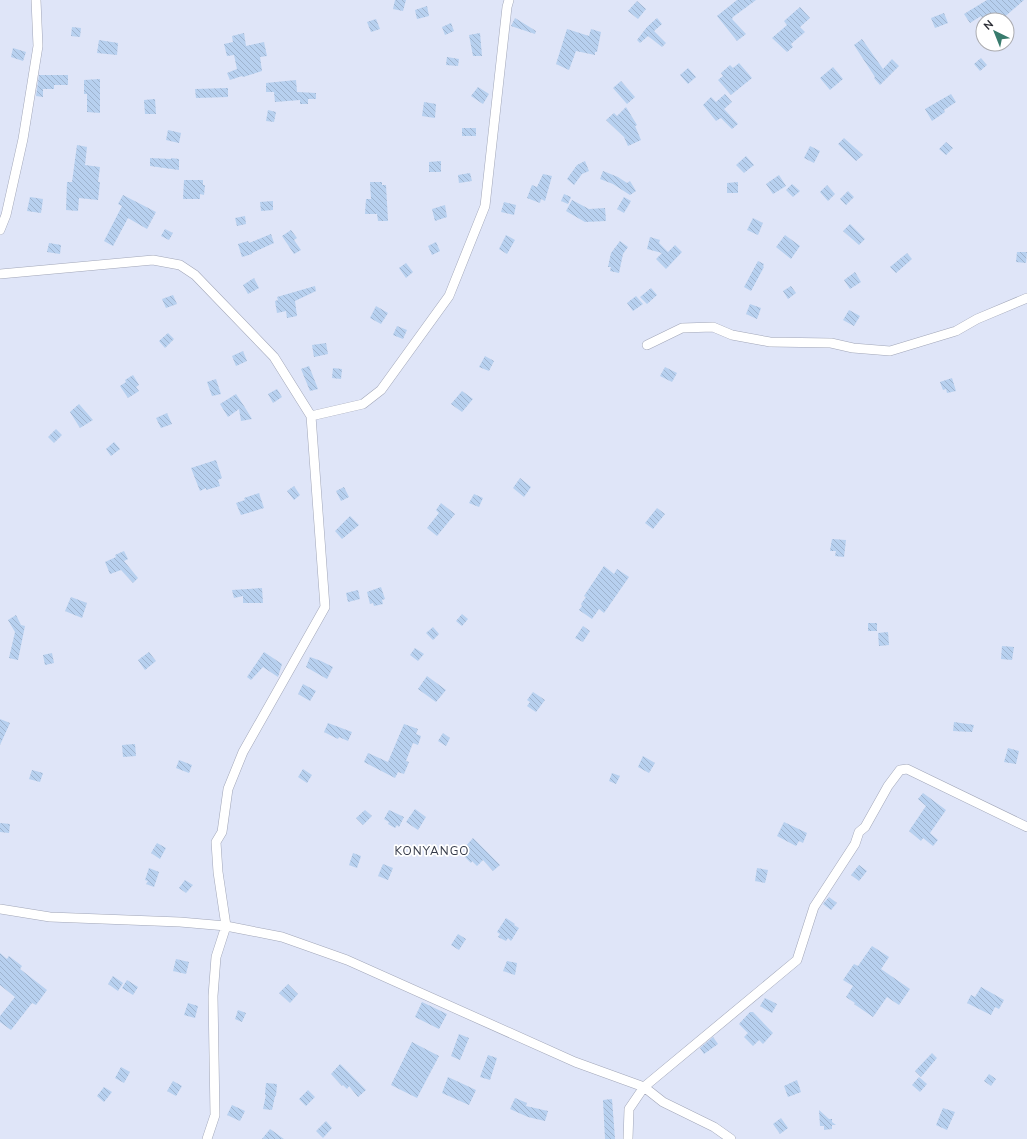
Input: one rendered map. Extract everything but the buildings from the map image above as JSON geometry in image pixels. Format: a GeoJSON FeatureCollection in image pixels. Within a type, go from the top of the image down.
{"type":"FeatureCollection","features":[{"type":"Feature","properties":{"kind":"street"},"geometry":{"type":"LineString","coordinates":[[0,230],[6,215],[23,138],[38,46],[36,0]]}},
{"type":"Feature","properties":{"kind":"street"},"geometry":{"type":"LineString","coordinates":[[311,416],[363,404],[381,390],[449,296],[485,206],[509,0]]}},
{"type":"Feature","properties":{"kind":"street"},"geometry":{"type":"LineString","coordinates":[[0,274],[153,260],[180,265],[195,275],[274,357],[311,416],[325,607],[243,752],[228,789],[222,832],[216,842],[218,872],[226,926],[216,957],[213,996],[215,1115],[207,1139]]}},
{"type":"Feature","properties":{"kind":"street"},"geometry":{"type":"LineString","coordinates":[[647,345],[682,328],[713,327],[732,335],[770,342],[831,343],[853,348],[890,351],[956,331],[1027,298]]}},
{"type":"Feature","properties":{"kind":"street"},"geometry":{"type":"LineString","coordinates":[[628,1139],[629,1110],[644,1087],[797,960],[814,907],[855,844],[860,832],[865,827],[888,786],[900,770],[907,769],[1027,827]]}},
{"type":"Feature","properties":{"kind":"street"},"geometry":{"type":"LineString","coordinates":[[0,909],[50,917],[180,922],[226,926],[282,937],[347,960],[575,1062],[644,1087],[663,1102],[714,1127],[731,1139]]}},
{"type":"Feature","properties":{"kind":"district","name":"KONYANGO"},"geometry":{"type":"Point","coordinates":[432,851]}}]}
